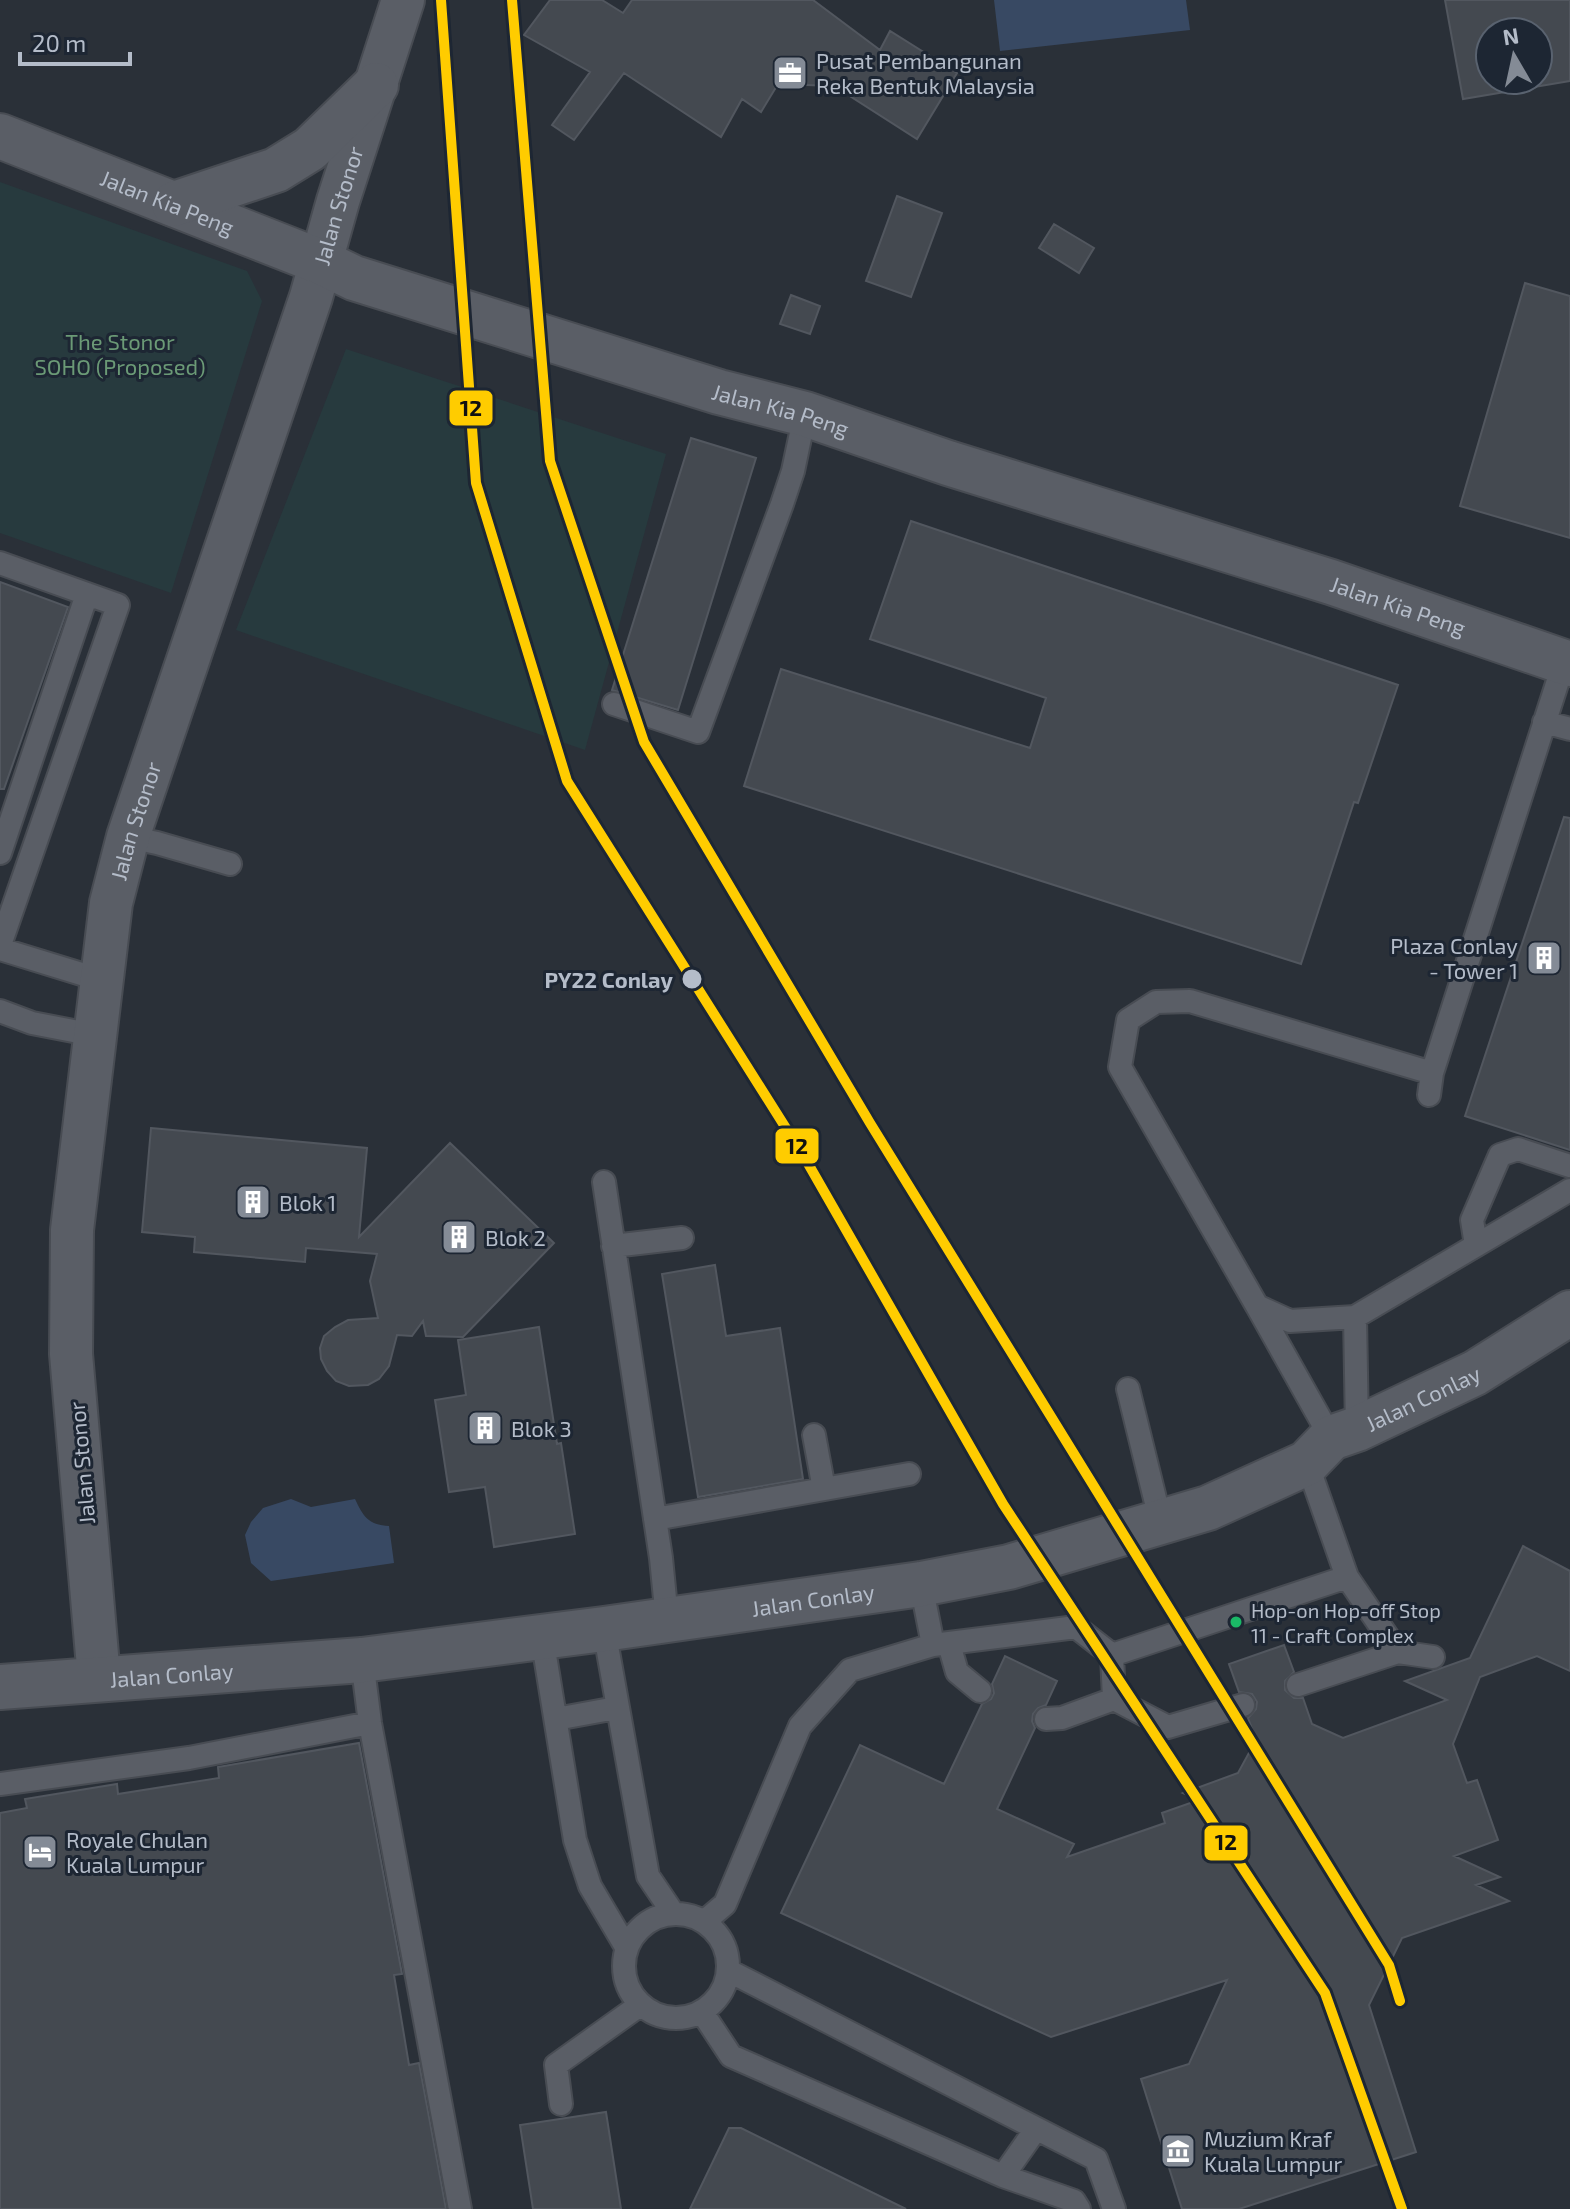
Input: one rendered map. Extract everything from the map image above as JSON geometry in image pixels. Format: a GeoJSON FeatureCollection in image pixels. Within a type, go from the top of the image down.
{"type":"FeatureCollection","features":[{"type":"Feature","properties":{"kind":"street","name":"Jalan Stonor"},"geometry":{"type":"LineString","coordinates":[[99,1678],[71,1354],[70,1300],[72,1230],[111,903],[128,837],[321,262],[403,0]]}},
{"type":"Feature","properties":{"kind":"street"},"geometry":{"type":"LineString","coordinates":[[174,204],[276,170],[310,149],[376,85]]}},
{"type":"Feature","properties":{"kind":"street","name":"Jalan Kia Peng"},"geometry":{"type":"LineString","coordinates":[[0,136],[369,282],[719,392],[805,414],[948,463],[1331,582],[1567,663]]}},
{"type":"Feature","properties":{"kind":"street","name":"Jalan Conlay"},"geometry":{"type":"LineString","coordinates":[[0,1687],[362,1660],[921,1584],[1009,1567],[1208,1508],[1475,1373],[1570,1313]]}},
{"type":"Feature","properties":{"kind":"lane"},"geometry":{"type":"LineString","coordinates":[[614,704],[698,732],[782,504],[793,471],[805,414]]}},
{"type":"Feature","properties":{"kind":"lane"},"geometry":{"type":"LineString","coordinates":[[0,563],[118,605],[0,947],[101,980]]}},
{"type":"Feature","properties":{"kind":"lane"},"geometry":{"type":"LineString","coordinates":[[0,853],[87,594]]}},
{"type":"Feature","properties":{"kind":"lane"},"geometry":{"type":"LineString","coordinates":[[1332,1443],[1120,1067],[1128,1020],[1156,1002],[1190,1001],[1430,1084],[1544,722],[1567,663]]}},
{"type":"Feature","properties":{"kind":"lane"},"geometry":{"type":"LineString","coordinates":[[1544,722],[1570,729]]}},
{"type":"Feature","properties":{"kind":"lane"},"geometry":{"type":"LineString","coordinates":[[128,837],[230,864]]}},
{"type":"Feature","properties":{"kind":"lane"},"geometry":{"type":"LineString","coordinates":[[0,1011],[32,1023],[94,1035]]}},
{"type":"Feature","properties":{"kind":"lane"},"geometry":{"type":"LineString","coordinates":[[1476,1245],[1472,1220],[1500,1155],[1518,1149],[1570,1166]]}},
{"type":"Feature","properties":{"kind":"lane"},"geometry":{"type":"LineString","coordinates":[[604,1182],[667,1619]]}},
{"type":"Feature","properties":{"kind":"lane"},"geometry":{"type":"LineString","coordinates":[[1257,1306],[1290,1321],[1355,1317],[1570,1190]]}},
{"type":"Feature","properties":{"kind":"lane"},"geometry":{"type":"LineString","coordinates":[[613,1246],[682,1238]]}},
{"type":"Feature","properties":{"kind":"lane"},"geometry":{"type":"LineString","coordinates":[[1355,1317],[1332,1443],[1347,1577],[1398,1652]]}},
{"type":"Feature","properties":{"kind":"lane"},"geometry":{"type":"LineString","coordinates":[[1128,1389],[1161,1523]]}},
{"type":"Feature","properties":{"kind":"lane"},"geometry":{"type":"LineString","coordinates":[[814,1435],[824,1489]]}},
{"type":"Feature","properties":{"kind":"lane"},"geometry":{"type":"LineString","coordinates":[[655,1519],[909,1474]]}},
{"type":"Feature","properties":{"kind":"lane"},"geometry":{"type":"LineString","coordinates":[[1112,1655],[1347,1577]]}},
{"type":"Feature","properties":{"kind":"lane"},"geometry":{"type":"LineString","coordinates":[[921,1584],[941,1644],[957,1672],[980,1691]]}},
{"type":"Feature","properties":{"kind":"lane"},"geometry":{"type":"LineString","coordinates":[[705,1921],[725,1904],[800,1726],[850,1670],[941,1644],[1076,1627],[1112,1655],[1114,1699]]}},
{"type":"Feature","properties":{"kind":"lane"},"geometry":{"type":"LineString","coordinates":[[604,1629],[648,1876],[673,1913]]}},
{"type":"Feature","properties":{"kind":"lane"},"geometry":{"type":"LineString","coordinates":[[542,1637],[575,1840],[590,1886],[626,1947]]}},
{"type":"Feature","properties":{"kind":"lane"},"geometry":{"type":"LineString","coordinates":[[1298,1685],[1398,1652],[1433,1657]]}},
{"type":"Feature","properties":{"kind":"lane"},"geometry":{"type":"LineString","coordinates":[[362,1660],[370,1723],[460,2209]]}},
{"type":"Feature","properties":{"kind":"lane"},"geometry":{"type":"LineString","coordinates":[[1046,1719],[1062,1718],[1114,1699],[1168,1727],[1243,1705]]}},
{"type":"Feature","properties":{"kind":"lane"},"geometry":{"type":"LineString","coordinates":[[556,1719],[616,1708]]}},
{"type":"Feature","properties":{"kind":"lane"},"geometry":{"type":"LineString","coordinates":[[0,1784],[189,1758],[370,1723]]}},
{"type":"Feature","properties":{"kind":"lane"},"geometry":{"type":"LineString","coordinates":[[673,1913],[705,1921],[719,1934],[727,1951],[729,1971],[721,1994],[702,2012],[681,2019],[659,2016],[640,2005],[628,1988],[623,1967],[626,1947],[644,1923],[673,1913]]}},
{"type":"Feature","properties":{"kind":"lane"},"geometry":{"type":"LineString","coordinates":[[729,1971],[1096,2159],[1114,2209]]}},
{"type":"Feature","properties":{"kind":"lane"},"geometry":{"type":"LineString","coordinates":[[561,2104],[556,2065],[640,2005]]}},
{"type":"Feature","properties":{"kind":"lane"},"geometry":{"type":"LineString","coordinates":[[702,2012],[731,2056],[1003,2176],[1074,2201],[1079,2209]]}},
{"type":"Feature","properties":{"kind":"lane"},"geometry":{"type":"LineString","coordinates":[[1003,2176],[1036,2129]]}},
{"type":"Feature","properties":{"kind":"green space","name":"The Stonor SOHO (Proposed)"},"geometry":{"type":"Polygon","coordinates":[[[0,182],[247,271],[262,301],[171,593],[0,533],[0,182]]]}},
{"type":"Feature","properties":{"kind":"green space"},"geometry":{"type":"Polygon","coordinates":[[[346,349],[666,454],[585,750],[236,630],[346,349]]]}},
{"type":"Feature","properties":{"kind":"water"},"geometry":{"type":"Polygon","coordinates":[[[994,0],[1186,0],[1190,30],[1000,51],[994,0]]]}},
{"type":"Feature","properties":{"kind":"water"},"geometry":{"type":"Polygon","coordinates":[[[291,1499],[311,1507],[355,1499],[367,1518],[376,1524],[389,1526],[394,1563],[271,1581],[251,1563],[245,1535],[263,1508],[291,1499]]]}},
{"type":"Feature","properties":{"kind":"building","name":"Pusat Pembangunan Reka Bentuk Malaysia"},"geometry":{"type":"Polygon","coordinates":[[[550,0],[602,0],[623,13],[632,0],[813,0],[880,50],[890,31],[957,73],[917,139],[834,86],[778,84],[761,112],[742,99],[721,137],[624,73],[574,140],[552,125],[590,72],[524,35],[550,0]]]}},
{"type":"Feature","properties":{"kind":"building"},"geometry":{"type":"Polygon","coordinates":[[[1445,0],[1570,0],[1570,81],[1554,84],[1554,16],[1474,16],[1474,96],[1481,96],[1463,99],[1445,0]]]}},
{"type":"Feature","properties":{"kind":"building"},"geometry":{"type":"Polygon","coordinates":[[[897,196],[942,213],[911,297],[866,281],[897,196]]]}},
{"type":"Feature","properties":{"kind":"building"},"geometry":{"type":"Polygon","coordinates":[[[1054,224],[1094,248],[1079,273],[1039,248],[1054,224]]]}},
{"type":"Feature","properties":{"kind":"building"},"geometry":{"type":"Polygon","coordinates":[[[1525,283],[1570,296],[1570,538],[1460,506],[1525,283]]]}},
{"type":"Feature","properties":{"kind":"building"},"geometry":{"type":"Polygon","coordinates":[[[791,295],[820,306],[810,334],[780,324],[791,295]]]}},
{"type":"Feature","properties":{"kind":"building"},"geometry":{"type":"Polygon","coordinates":[[[691,438],[756,458],[678,710],[612,690],[691,438]]]}},
{"type":"Feature","properties":{"kind":"building"},"geometry":{"type":"Polygon","coordinates":[[[911,521],[1398,685],[1358,803],[1354,802],[1301,964],[744,786],[781,669],[1030,748],[1046,698],[870,639],[911,521]]]}},
{"type":"Feature","properties":{"kind":"building"},"geometry":{"type":"Polygon","coordinates":[[[0,582],[68,607],[4,789],[0,789],[0,582]]]}},
{"type":"Feature","properties":{"kind":"building","name":"Plaza Conlay - Tower 1"},"geometry":{"type":"Polygon","coordinates":[[[1564,817],[1570,818],[1570,1150],[1465,1116],[1564,817]]]}},
{"type":"Feature","properties":{"kind":"building"},"geometry":{"type":"Polygon","coordinates":[[[151,1128],[367,1148],[359,1237],[450,1143],[554,1243],[463,1337],[426,1336],[423,1321],[412,1336],[397,1335],[389,1366],[379,1379],[368,1385],[349,1386],[336,1381],[327,1371],[320,1348],[324,1336],[348,1320],[378,1318],[370,1281],[377,1254],[306,1248],[305,1262],[194,1252],[195,1237],[142,1232],[151,1128]]]}},
{"type":"Feature","properties":{"kind":"building"},"geometry":{"type":"Polygon","coordinates":[[[715,1265],[726,1336],[780,1328],[803,1479],[698,1497],[662,1274],[715,1265]]]}},
{"type":"Feature","properties":{"kind":"building","name":"Blok 3"},"geometry":{"type":"Polygon","coordinates":[[[539,1327],[575,1534],[494,1547],[485,1487],[449,1492],[435,1400],[466,1395],[458,1340],[539,1327]]]}},
{"type":"Feature","properties":{"kind":"building"},"geometry":{"type":"Polygon","coordinates":[[[1523,1546],[1570,1571],[1570,1671],[1537,1656],[1480,1677],[1453,1744],[1467,1783],[1477,1780],[1498,1840],[1454,1856],[1500,1877],[1476,1885],[1509,1901],[1402,1938],[1369,2005],[1416,2152],[1239,2209],[1182,2209],[1141,2079],[1189,2064],[1227,1980],[1051,2037],[781,1913],[860,1745],[944,1784],[982,1704],[994,1693],[992,1684],[1005,1656],[1057,1681],[1046,1705],[1033,1714],[1035,1728],[997,1809],[1074,1844],[1067,1857],[1165,1823],[1162,1813],[1199,1800],[1183,1793],[1238,1773],[1256,1740],[1248,1718],[1256,1709],[1257,1702],[1252,1694],[1239,1692],[1229,1664],[1284,1645],[1294,1672],[1285,1681],[1285,1690],[1294,1698],[1303,1698],[1312,1724],[1343,1738],[1447,1700],[1405,1681],[1470,1658],[1523,1546]]]}},
{"type":"Feature","properties":{"kind":"building"},"geometry":{"type":"Polygon","coordinates":[[[359,1743],[402,1974],[394,1975],[409,2065],[419,2063],[446,2209],[0,2209],[0,1813],[27,1808],[25,1799],[117,1784],[118,1794],[219,1778],[218,1767],[359,1743]]]}},
{"type":"Feature","properties":{"kind":"building"},"geometry":{"type":"Polygon","coordinates":[[[606,2112],[621,2209],[533,2209],[520,2125],[606,2112]]]}},
{"type":"Feature","properties":{"kind":"building"},"geometry":{"type":"Polygon","coordinates":[[[729,2128],[741,2128],[906,2209],[690,2209],[729,2128]]]}},
{"type":"Feature","properties":{"kind":"transit line","name":"12"},"geometry":{"type":"LineString","coordinates":[[441,0],[476,483],[567,781],[806,1160],[1003,1504],[1325,1993],[1402,2209]]}},
{"type":"Feature","properties":{"kind":"transit line","name":"12"},"geometry":{"type":"LineString","coordinates":[[512,0],[550,461],[644,742],[870,1123],[1389,1965],[1400,2001]]}},
{"type":"Feature","properties":{"kind":"place","name":"Pusat Pembangunan Reka Bentuk Malaysia"},"geometry":{"type":"Point","coordinates":[790,73]}},
{"type":"Feature","properties":{"kind":"place","name":"Plaza Conlay - Tower 1"},"geometry":{"type":"Point","coordinates":[1544,958]}},
{"type":"Feature","properties":{"kind":"place","name":"PY22 Conlay"},"geometry":{"type":"Point","coordinates":[692,979]}},
{"type":"Feature","properties":{"kind":"place","name":"Blok 1"},"geometry":{"type":"Point","coordinates":[253,1202]}},
{"type":"Feature","properties":{"kind":"place","name":"Blok 2"},"geometry":{"type":"Point","coordinates":[459,1237]}},
{"type":"Feature","properties":{"kind":"place","name":"Blok 3"},"geometry":{"type":"Point","coordinates":[485,1428]}},
{"type":"Feature","properties":{"kind":"place","name":"Hop-on Hop-off Stop 11 - Craft Complex"},"geometry":{"type":"Point","coordinates":[1236,1622]}},
{"type":"Feature","properties":{"kind":"place","name":"Royale Chulan Kuala Lumpur"},"geometry":{"type":"Point","coordinates":[40,1852]}},
{"type":"Feature","properties":{"kind":"place","name":"Muzium Kraf Kuala Lumpur"},"geometry":{"type":"Point","coordinates":[1178,2151]}}]}
